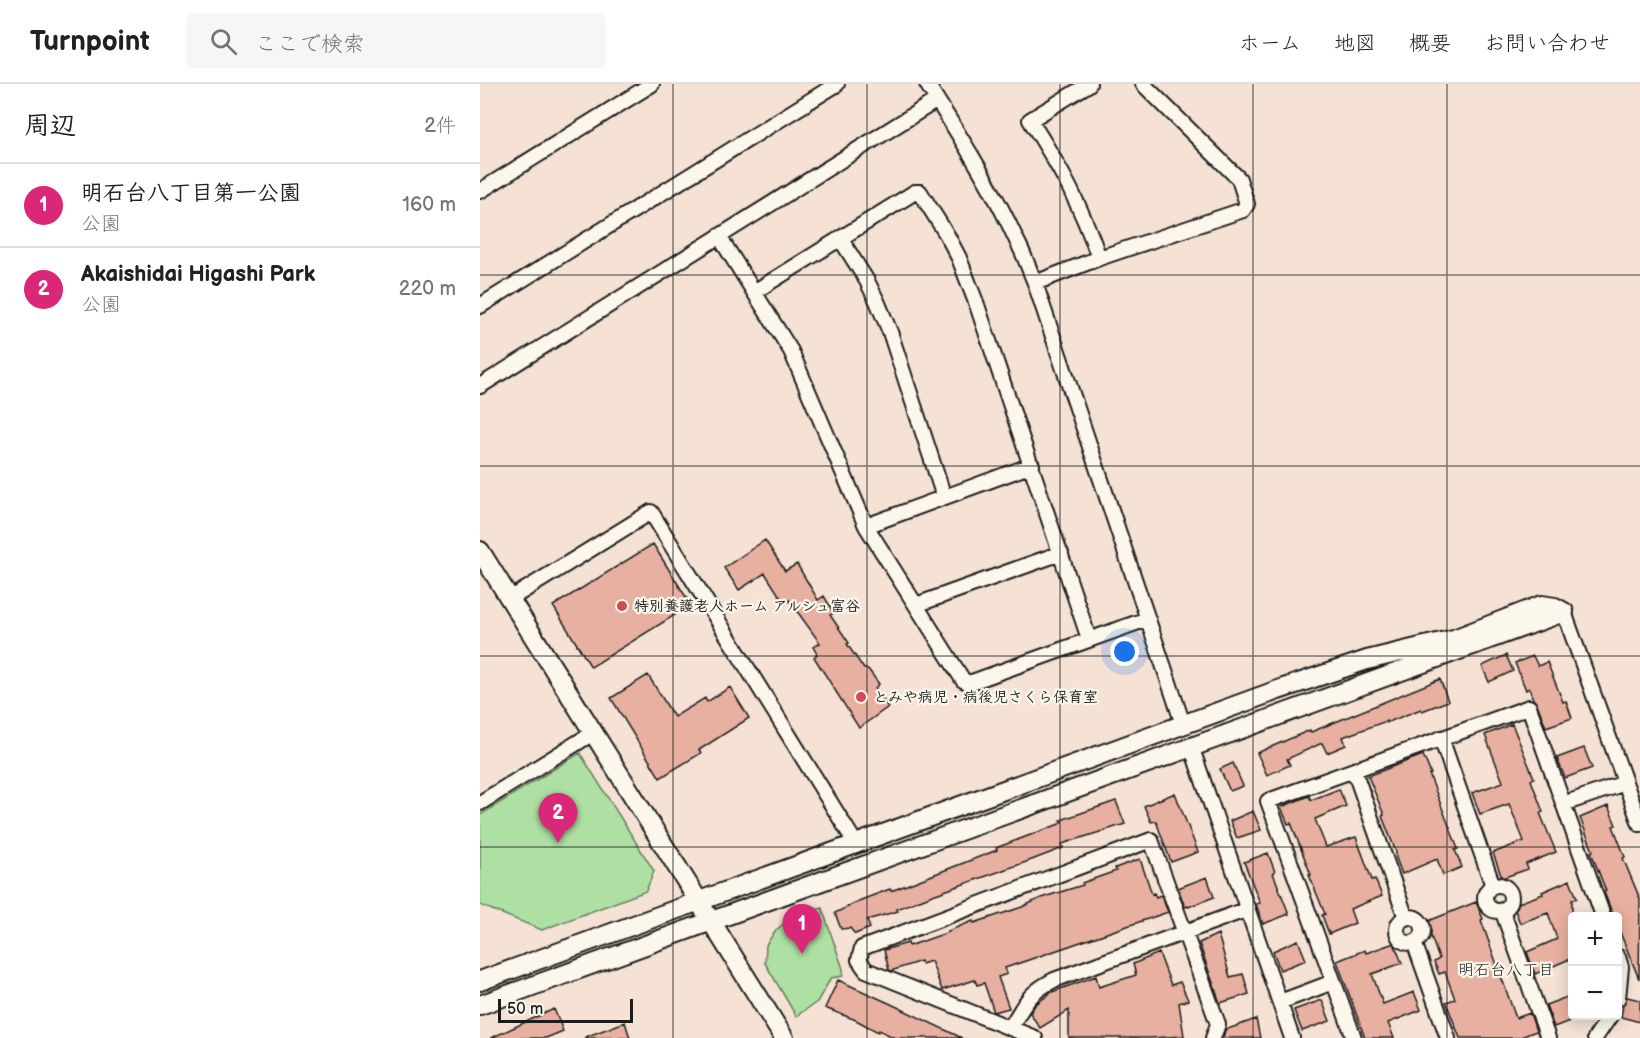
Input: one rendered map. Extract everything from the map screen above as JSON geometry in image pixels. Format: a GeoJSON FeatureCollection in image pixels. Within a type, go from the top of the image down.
{"type":"FeatureCollection","features":[{"type":"Feature","properties":{"kind":"street"},"geometry":{"type":"LineString","coordinates":[[480,191],[652,84]]}},
{"type":"Feature","properties":{"kind":"street"},"geometry":{"type":"LineString","coordinates":[[480,306],[837,84]]}},
{"type":"Feature","properties":{"kind":"street"},"geometry":{"type":"LineString","coordinates":[[927,84],[996,199],[1018,241],[1035,283],[1183,724]]}},
{"type":"Feature","properties":{"kind":"street"},"geometry":{"type":"LineString","coordinates":[[1089,84],[1030,120],[1072,190],[1099,258]]}},
{"type":"Feature","properties":{"kind":"street"},"geometry":{"type":"LineString","coordinates":[[1035,283],[1099,258],[1243,210],[1247,204],[1239,179],[1143,84]]}},
{"type":"Feature","properties":{"kind":"street"},"geometry":{"type":"LineString","coordinates":[[480,386],[937,100]]}},
{"type":"Feature","properties":{"kind":"street"},"geometry":{"type":"LineString","coordinates":[[754,292],[915,192],[920,192],[947,235],[968,281],[1089,639]]}},
{"type":"Feature","properties":{"kind":"street"},"geometry":{"type":"LineString","coordinates":[[719,236],[791,351],[866,526],[963,680],[969,683],[1148,619]]}},
{"type":"Feature","properties":{"kind":"street"},"geometry":{"type":"LineString","coordinates":[[840,238],[867,281],[890,332],[944,497]]}},
{"type":"Feature","properties":{"kind":"street"},"geometry":{"type":"LineString","coordinates":[[866,526],[1032,465]]}},
{"type":"Feature","properties":{"kind":"street"},"geometry":{"type":"LineString","coordinates":[[510,599],[651,512],[856,844]]}},
{"type":"Feature","properties":{"kind":"street"},"geometry":{"type":"LineString","coordinates":[[480,551],[784,1038]]}},
{"type":"Feature","properties":{"kind":"street"},"geometry":{"type":"LineString","coordinates":[[916,605],[1061,553]]}},
{"type":"Feature","properties":{"kind":"street"},"geometry":{"type":"LineString","coordinates":[[480,981],[1183,724],[1367,660],[1454,639],[1542,605],[1555,607],[1563,612],[1640,825]]}},
{"type":"Feature","properties":{"kind":"street"},"geometry":{"type":"LineString","coordinates":[[480,1005],[1563,612]]}},
{"type":"Feature","properties":{"kind":"street"},"geometry":{"type":"LineString","coordinates":[[1354,1038],[1268,801],[1529,707],[1602,912]]}},
{"type":"Feature","properties":{"kind":"street"},"geometry":{"type":"LineString","coordinates":[[480,803],[593,733]]}},
{"type":"Feature","properties":{"kind":"street"},"geometry":{"type":"LineString","coordinates":[[1441,738],[1493,886],[1487,892],[1485,900],[1493,910],[1502,910],[1548,1038]]}},
{"type":"Feature","properties":{"kind":"street"},"geometry":{"type":"LineString","coordinates":[[1191,746],[1292,1038]]}},
{"type":"Feature","properties":{"kind":"street"},"geometry":{"type":"LineString","coordinates":[[1353,770],[1406,918],[1417,919],[1422,925],[1422,933],[1414,942],[1448,1038]]}},
{"type":"Feature","properties":{"kind":"street"},"geometry":{"type":"LineString","coordinates":[[1563,804],[1625,783]]}},
{"type":"Feature","properties":{"kind":"street"},"geometry":{"type":"LineString","coordinates":[[1035,1038],[866,970],[859,960],[862,948],[1151,840],[1218,1024],[1213,1038]]}},
{"type":"Feature","properties":{"kind":"street"},"geometry":{"type":"LineString","coordinates":[[1010,1028],[1028,999],[1038,988],[1054,980],[1248,909]]}},
{"type":"Feature","properties":{"kind":"street"},"geometry":{"type":"LineString","coordinates":[[1280,1002],[1333,982]]}},
{"type":"Feature","properties":{"kind":"street"},"geometry":{"type":"LineString","coordinates":[[1595,1038],[1607,1020]]}},
{"type":"Feature","properties":{"kind":"green space"},"geometry":{"type":"Polygon","coordinates":[[[580,753],[654,871],[646,891],[542,930],[480,905],[480,815],[580,753]]]}},
{"type":"Feature","properties":{"kind":"green space"},"geometry":{"type":"Polygon","coordinates":[[[822,908],[843,969],[843,976],[831,978],[817,1002],[796,1016],[765,963],[766,945],[775,931],[788,920],[822,908]]]}},
{"type":"Feature","properties":{"kind":"building"},"geometry":{"type":"Polygon","coordinates":[[[765,540],[785,571],[797,564],[818,600],[824,596],[834,613],[830,615],[849,643],[847,644],[864,669],[868,669],[879,684],[875,688],[888,707],[859,728],[814,657],[817,654],[813,647],[820,643],[789,600],[784,603],[765,573],[739,590],[724,568],[765,540]]]}},
{"type":"Feature","properties":{"kind":"building","name":"特別養護老人ホーム アルシュ富谷"},"geometry":{"type":"Polygon","coordinates":[[[653,544],[691,605],[591,667],[553,606],[653,544]]]}},
{"type":"Feature","properties":{"kind":"building"},"geometry":{"type":"Polygon","coordinates":[[[1506,655],[1513,671],[1489,682],[1482,666],[1506,655]]]}},
{"type":"Feature","properties":{"kind":"building"},"geometry":{"type":"Polygon","coordinates":[[[1533,656],[1538,666],[1547,662],[1572,718],[1546,727],[1537,704],[1529,688],[1526,690],[1515,663],[1533,656]]]}},
{"type":"Feature","properties":{"kind":"building"},"geometry":{"type":"Polygon","coordinates":[[[648,675],[674,717],[705,698],[707,702],[730,687],[749,718],[699,750],[701,753],[660,778],[611,698],[648,675]]]}},
{"type":"Feature","properties":{"kind":"building"},"geometry":{"type":"Polygon","coordinates":[[[1440,679],[1448,701],[1343,737],[1346,745],[1327,753],[1322,743],[1287,759],[1290,765],[1267,775],[1257,753],[1440,679]]]}},
{"type":"Feature","properties":{"kind":"building"},"geometry":{"type":"Polygon","coordinates":[[[1512,724],[1534,778],[1531,780],[1543,812],[1540,813],[1556,852],[1526,864],[1528,869],[1502,878],[1493,853],[1524,841],[1509,804],[1480,814],[1472,793],[1503,782],[1485,735],[1512,724]]]}},
{"type":"Feature","properties":{"kind":"building"},"geometry":{"type":"Polygon","coordinates":[[[1584,748],[1592,768],[1565,778],[1557,758],[1584,748]]]}},
{"type":"Feature","properties":{"kind":"building"},"geometry":{"type":"Polygon","coordinates":[[[1423,755],[1458,849],[1455,850],[1462,867],[1443,875],[1437,859],[1402,874],[1382,816],[1384,815],[1368,776],[1423,755]]]}},
{"type":"Feature","properties":{"kind":"building"},"geometry":{"type":"Polygon","coordinates":[[[1233,763],[1243,786],[1230,791],[1220,769],[1233,763]]]}},
{"type":"Feature","properties":{"kind":"building"},"geometry":{"type":"Polygon","coordinates":[[[1339,789],[1346,806],[1315,819],[1326,847],[1356,837],[1372,880],[1375,879],[1382,896],[1350,909],[1355,923],[1329,934],[1322,915],[1325,914],[1309,875],[1311,875],[1291,823],[1288,824],[1281,807],[1309,796],[1311,800],[1339,789]]]}},
{"type":"Feature","properties":{"kind":"building"},"geometry":{"type":"Polygon","coordinates":[[[1175,793],[1198,852],[1171,862],[1156,821],[1151,822],[1144,806],[1175,793]]]}},
{"type":"Feature","properties":{"kind":"building"},"geometry":{"type":"Polygon","coordinates":[[[1116,801],[1125,824],[1062,844],[1063,848],[930,896],[897,909],[898,911],[867,920],[870,928],[855,934],[850,928],[841,929],[835,913],[861,900],[890,889],[891,891],[997,850],[996,848],[1062,823],[1061,820],[1116,801]]]}},
{"type":"Feature","properties":{"kind":"building"},"geometry":{"type":"Polygon","coordinates":[[[1608,806],[1616,825],[1613,826],[1625,857],[1623,858],[1640,899],[1639,979],[1622,937],[1622,912],[1611,910],[1580,818],[1608,806]]]}},
{"type":"Feature","properties":{"kind":"building"},"geometry":{"type":"Polygon","coordinates":[[[1253,811],[1261,830],[1237,838],[1230,821],[1253,811]]]}},
{"type":"Feature","properties":{"kind":"building"},"geometry":{"type":"Polygon","coordinates":[[[1268,853],[1289,914],[1263,924],[1256,904],[1260,903],[1244,862],[1268,853]]]}},
{"type":"Feature","properties":{"kind":"building"},"geometry":{"type":"Polygon","coordinates":[[[1140,859],[1152,894],[1154,893],[1156,897],[1161,895],[1168,912],[1005,968],[1007,974],[998,977],[1009,1008],[994,1012],[984,983],[977,985],[975,980],[942,990],[931,961],[922,964],[921,961],[889,970],[884,950],[908,943],[909,946],[973,921],[974,923],[1022,907],[1041,898],[1083,885],[1082,883],[1116,871],[1115,868],[1140,859]]]}},
{"type":"Feature","properties":{"kind":"building"},"geometry":{"type":"Polygon","coordinates":[[[1207,877],[1214,897],[1185,907],[1178,888],[1207,877]]]}},
{"type":"Feature","properties":{"kind":"building"},"geometry":{"type":"Polygon","coordinates":[[[1570,880],[1577,898],[1572,900],[1572,912],[1568,912],[1568,960],[1535,974],[1527,952],[1557,939],[1548,913],[1520,923],[1513,905],[1543,894],[1542,892],[1570,880]]]}},
{"type":"Feature","properties":{"kind":"building"},"geometry":{"type":"Polygon","coordinates":[[[1476,902],[1516,1018],[1530,1013],[1536,1031],[1518,1038],[1460,1038],[1446,1002],[1455,999],[1445,972],[1439,974],[1434,962],[1439,959],[1426,922],[1476,902]]]}},
{"type":"Feature","properties":{"kind":"building"},"geometry":{"type":"Polygon","coordinates":[[[1218,934],[1230,977],[1243,974],[1249,994],[1220,1003],[1199,943],[1218,934]]]}},
{"type":"Feature","properties":{"kind":"building"},"geometry":{"type":"Polygon","coordinates":[[[1298,940],[1306,960],[1280,970],[1273,951],[1298,940]]]}},
{"type":"Feature","properties":{"kind":"building"},"geometry":{"type":"Polygon","coordinates":[[[1394,943],[1402,963],[1372,974],[1383,1004],[1414,992],[1421,1010],[1388,1023],[1394,1038],[1365,1038],[1337,961],[1365,950],[1366,953],[1394,943]]]}},
{"type":"Feature","properties":{"kind":"building"},"geometry":{"type":"Polygon","coordinates":[[[1159,953],[1171,985],[1180,982],[1188,1000],[1179,1003],[1184,1036],[1069,1038],[1069,1010],[1040,1028],[1030,1013],[1035,1005],[1052,992],[1096,976],[1099,987],[1136,975],[1133,964],[1159,953]]]}},
{"type":"Feature","properties":{"kind":"building"},"geometry":{"type":"Polygon","coordinates":[[[838,980],[962,1038],[895,1038],[825,1008],[838,980]]]}},
{"type":"Feature","properties":{"kind":"building"},"geometry":{"type":"Polygon","coordinates":[[[1568,997],[1568,1020],[1572,1020],[1554,1027],[1546,1005],[1568,997]]]}},
{"type":"Feature","properties":{"kind":"building"},"geometry":{"type":"Polygon","coordinates":[[[1627,997],[1640,1000],[1640,1022],[1622,1017],[1623,1005],[1627,997]]]}},
{"type":"Feature","properties":{"kind":"building"},"geometry":{"type":"Polygon","coordinates":[[[1322,1000],[1330,1021],[1302,1031],[1294,1010],[1322,1000]]]}},
{"type":"Feature","properties":{"kind":"building"},"geometry":{"type":"Polygon","coordinates":[[[554,1009],[563,1031],[546,1038],[491,1038],[554,1009]]]}},
{"type":"Feature","properties":{"kind":"building"},"geometry":{"type":"Polygon","coordinates":[[[1256,1019],[1260,1038],[1223,1038],[1225,1030],[1256,1019]]]}},
{"type":"Feature","properties":{"kind":"building"},"geometry":{"type":"Polygon","coordinates":[[[625,1022],[630,1038],[585,1038],[585,1037],[625,1022]]]}},
{"type":"Feature","properties":{"kind":"place","name":"特別養護老人ホーム アルシュ富谷"},"geometry":{"type":"Point","coordinates":[622,606]}},
{"type":"Feature","properties":{"kind":"place","name":"とみや病児・病後児さくら保育室"},"geometry":{"type":"Point","coordinates":[861,697]}},
{"type":"Feature","properties":{"kind":"place","name":"Akaishidai Higashi Park"},"geometry":{"type":"Point","coordinates":[558,843]}},
{"type":"Feature","properties":{"kind":"place","name":"明石台八丁目第一公園"},"geometry":{"type":"Point","coordinates":[802,954]}},
{"type":"Feature","properties":{"kind":"district","name":"明石台八丁目"},"geometry":{"type":"Point","coordinates":[1506,969]}}]}
